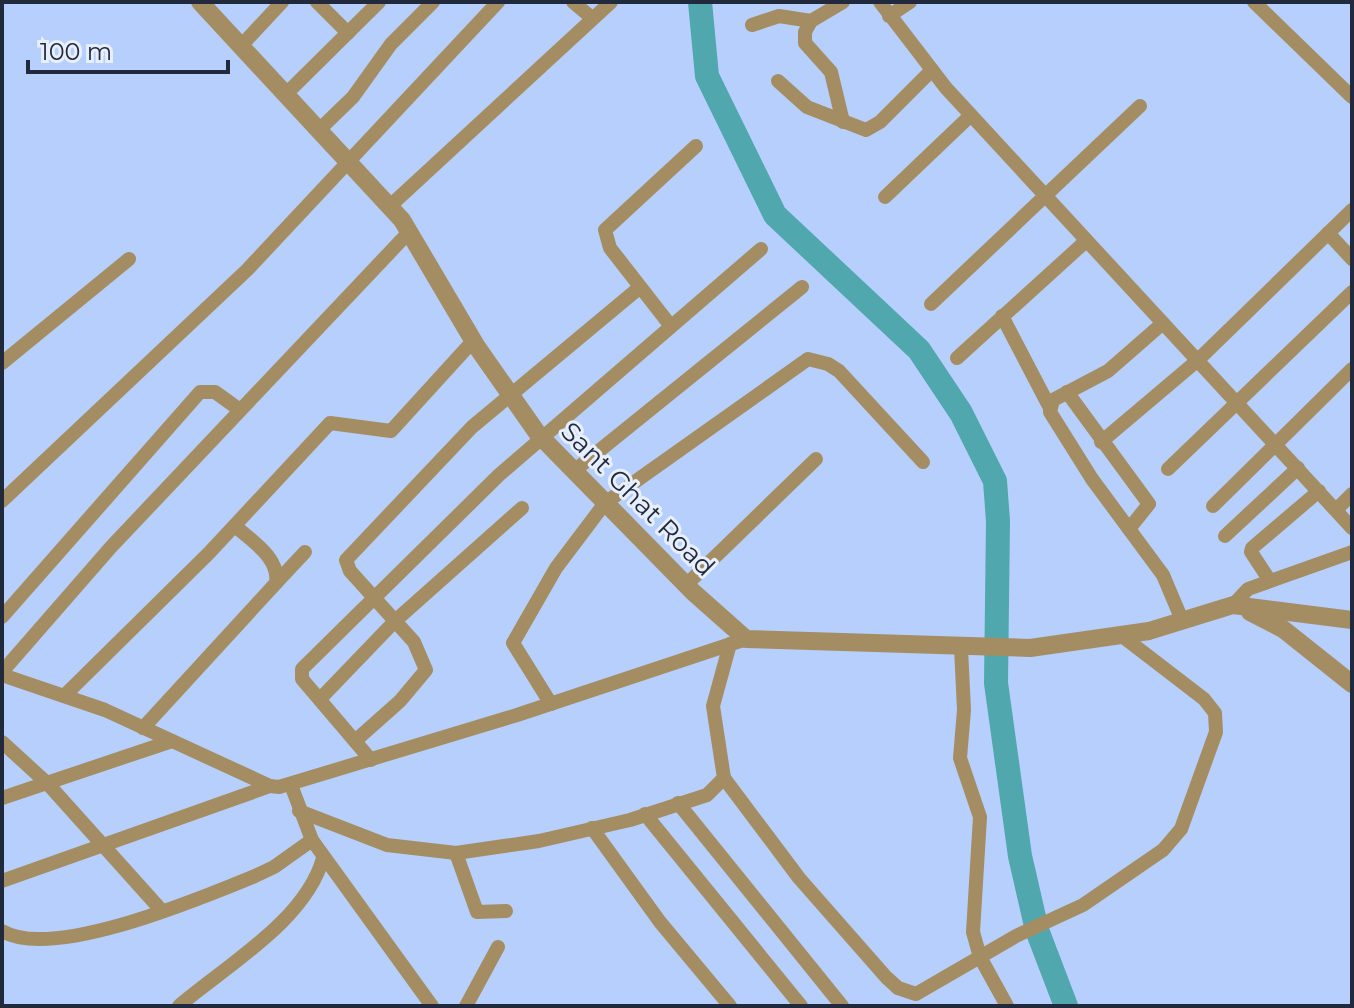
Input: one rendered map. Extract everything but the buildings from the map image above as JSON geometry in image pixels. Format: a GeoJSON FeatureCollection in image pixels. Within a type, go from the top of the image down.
{"type":"FeatureCollection","features":[{"type":"Feature","properties":{"kind":"street","name":"Sant Ghat Road"},"geometry":{"type":"LineString","coordinates":[[200,2],[348,159],[410,231],[473,341],[510,398],[541,437],[738,642]]}},
{"type":"Feature","properties":{"kind":"street"},"geometry":{"type":"LineString","coordinates":[[240,47],[282,2]]}},
{"type":"Feature","properties":{"kind":"street"},"geometry":{"type":"LineString","coordinates":[[317,2],[348,33]]}},
{"type":"Feature","properties":{"kind":"street"},"geometry":{"type":"LineString","coordinates":[[285,95],[379,2]]}},
{"type":"Feature","properties":{"kind":"street"},"geometry":{"type":"LineString","coordinates":[[320,129],[353,97],[391,44],[433,2]]}},
{"type":"Feature","properties":{"kind":"street"},"geometry":{"type":"LineString","coordinates":[[2,501],[247,270],[498,2]]}},
{"type":"Feature","properties":{"kind":"street"},"geometry":{"type":"LineString","coordinates":[[573,2],[592,18]]}},
{"type":"Feature","properties":{"kind":"street"},"geometry":{"type":"LineString","coordinates":[[390,206],[611,2]]}},
{"type":"Feature","properties":{"kind":"street"},"geometry":{"type":"LineString","coordinates":[[843,2],[811,21],[805,32],[805,43],[831,72],[843,122]]}},
{"type":"Feature","properties":{"kind":"street"},"geometry":{"type":"LineString","coordinates":[[880,2],[971,115],[1352,528]]}},
{"type":"Feature","properties":{"kind":"street"},"geometry":{"type":"LineString","coordinates":[[889,16],[910,2]]}},
{"type":"Feature","properties":{"kind":"street"},"geometry":{"type":"LineString","coordinates":[[1254,2],[1352,97]]}},
{"type":"Feature","properties":{"kind":"street"},"geometry":{"type":"LineString","coordinates":[[752,25],[779,16],[811,21]]}},
{"type":"Feature","properties":{"kind":"street"},"geometry":{"type":"LineString","coordinates":[[778,81],[807,107],[859,129],[871,127],[932,70]]}},
{"type":"Feature","properties":{"kind":"street"},"geometry":{"type":"LineString","coordinates":[[931,304],[1140,106]]}},
{"type":"Feature","properties":{"kind":"street"},"geometry":{"type":"LineString","coordinates":[[885,197],[971,115]]}},
{"type":"Feature","properties":{"kind":"street"},"geometry":{"type":"LineString","coordinates":[[670,325],[610,248],[605,230],[696,146]]}},
{"type":"Feature","properties":{"kind":"street"},"geometry":{"type":"LineString","coordinates":[[1101,442],[1198,360],[1352,210]]}},
{"type":"Feature","properties":{"kind":"street"},"geometry":{"type":"LineString","coordinates":[[270,786],[143,728],[2,673],[111,547],[410,231]]}},
{"type":"Feature","properties":{"kind":"street"},"geometry":{"type":"LineString","coordinates":[[1328,233],[1352,259]]}},
{"type":"Feature","properties":{"kind":"street"},"geometry":{"type":"LineString","coordinates":[[957,358],[1086,241]]}},
{"type":"Feature","properties":{"kind":"street"},"geometry":{"type":"LineString","coordinates":[[371,760],[302,679],[302,669],[541,437],[761,249]]}},
{"type":"Feature","properties":{"kind":"street"},"geometry":{"type":"LineString","coordinates":[[2,363],[129,259]]}},
{"type":"Feature","properties":{"kind":"street"},"geometry":{"type":"LineString","coordinates":[[574,471],[802,287]]}},
{"type":"Feature","properties":{"kind":"street"},"geometry":{"type":"LineString","coordinates":[[355,741],[425,676],[422,653],[347,565],[350,555],[472,427],[639,288]]}},
{"type":"Feature","properties":{"kind":"street"},"geometry":{"type":"LineString","coordinates":[[1168,469],[1352,292]]}},
{"type":"Feature","properties":{"kind":"street"},"geometry":{"type":"LineString","coordinates":[[1002,316],[1058,427],[1163,575],[1182,620]]}},
{"type":"Feature","properties":{"kind":"street"},"geometry":{"type":"LineString","coordinates":[[1050,408],[1053,400],[1108,371],[1163,323]]}},
{"type":"Feature","properties":{"kind":"street"},"geometry":{"type":"LineString","coordinates":[[64,696],[235,526],[330,423],[337,421],[391,431],[473,341]]}},
{"type":"Feature","properties":{"kind":"street"},"geometry":{"type":"LineString","coordinates":[[551,704],[516,649],[514,636],[556,568],[605,503],[808,359],[828,364],[839,371],[923,462]]}},
{"type":"Feature","properties":{"kind":"street"},"geometry":{"type":"LineString","coordinates":[[1213,506],[1352,369]]}},
{"type":"Feature","properties":{"kind":"street"},"geometry":{"type":"LineString","coordinates":[[2,617],[200,392],[207,389],[215,392],[240,410]]}},
{"type":"Feature","properties":{"kind":"street"},"geometry":{"type":"LineString","coordinates":[[1067,392],[1149,504],[1129,529]]}},
{"type":"Feature","properties":{"kind":"street"},"geometry":{"type":"LineString","coordinates":[[686,585],[816,459]]}},
{"type":"Feature","properties":{"kind":"street"},"geometry":{"type":"LineString","coordinates":[[1225,536],[1298,468]]}},
{"type":"Feature","properties":{"kind":"street"},"geometry":{"type":"LineString","coordinates":[[1270,581],[1253,556],[1252,548],[1319,491]]}},
{"type":"Feature","properties":{"kind":"street"},"geometry":{"type":"LineString","coordinates":[[1336,510],[1352,494]]}},
{"type":"Feature","properties":{"kind":"street"},"geometry":{"type":"LineString","coordinates":[[320,699],[395,621],[522,508]]}},
{"type":"Feature","properties":{"kind":"street"},"geometry":{"type":"LineString","coordinates":[[235,526],[270,558],[278,574],[276,583]]}},
{"type":"Feature","properties":{"kind":"street"},"geometry":{"type":"LineString","coordinates":[[143,728],[305,552]]}},
{"type":"Feature","properties":{"kind":"street"},"geometry":{"type":"LineString","coordinates":[[1233,605],[1248,589],[1352,552]]}},
{"type":"Feature","properties":{"kind":"street"},"geometry":{"type":"LineString","coordinates":[[1233,605],[1283,629],[1352,684]]}},
{"type":"Feature","properties":{"kind":"street"},"geometry":{"type":"LineString","coordinates":[[2,881],[270,786],[291,785],[738,642],[906,642],[964,648],[1030,648],[1122,636],[1233,605],[1352,620]]}},
{"type":"Feature","properties":{"kind":"street"},"geometry":{"type":"LineString","coordinates":[[738,642],[713,717],[724,778],[799,878],[898,988],[916,994],[1016,936],[1083,905],[1175,839],[1216,732],[1211,706],[1122,636]]}},
{"type":"Feature","properties":{"kind":"street"},"geometry":{"type":"LineString","coordinates":[[964,648],[960,758],[980,817],[974,939],[980,957],[1007,1006]]}},
{"type":"Feature","properties":{"kind":"street"},"geometry":{"type":"LineString","coordinates":[[2,798],[172,741]]}},
{"type":"Feature","properties":{"kind":"street"},"geometry":{"type":"LineString","coordinates":[[2,742],[48,784],[162,911]]}},
{"type":"Feature","properties":{"kind":"street"},"geometry":{"type":"LineString","coordinates":[[299,811],[387,845],[456,853],[592,828],[645,814],[707,795],[724,778]]}},
{"type":"Feature","properties":{"kind":"street"},"geometry":{"type":"LineString","coordinates":[[291,785],[299,811],[323,858],[432,1006]]}},
{"type":"Feature","properties":{"kind":"street"},"geometry":{"type":"LineString","coordinates":[[678,803],[842,1006]]}},
{"type":"Feature","properties":{"kind":"street"},"geometry":{"type":"LineString","coordinates":[[645,814],[801,1006]]}},
{"type":"Feature","properties":{"kind":"street"},"geometry":{"type":"LineString","coordinates":[[592,828],[660,922],[730,1006]]}},
{"type":"Feature","properties":{"kind":"street"},"geometry":{"type":"LineString","coordinates":[[2,931],[13,937],[38,941],[102,929],[162,911],[274,867],[312,840]]}},
{"type":"Feature","properties":{"kind":"street"},"geometry":{"type":"LineString","coordinates":[[456,853],[477,912],[506,911]]}},
{"type":"Feature","properties":{"kind":"street"},"geometry":{"type":"LineString","coordinates":[[179,1006],[299,905],[318,877],[323,858]]}},
{"type":"Feature","properties":{"kind":"street"},"geometry":{"type":"LineString","coordinates":[[466,1006],[498,947]]}},
{"type":"Feature","properties":{"kind":"waterway"},"geometry":{"type":"LineString","coordinates":[[700,2],[707,76],[775,215],[919,350],[961,413],[995,481],[998,521],[996,683],[1020,856],[1037,930],[1066,1006]]}}]}
